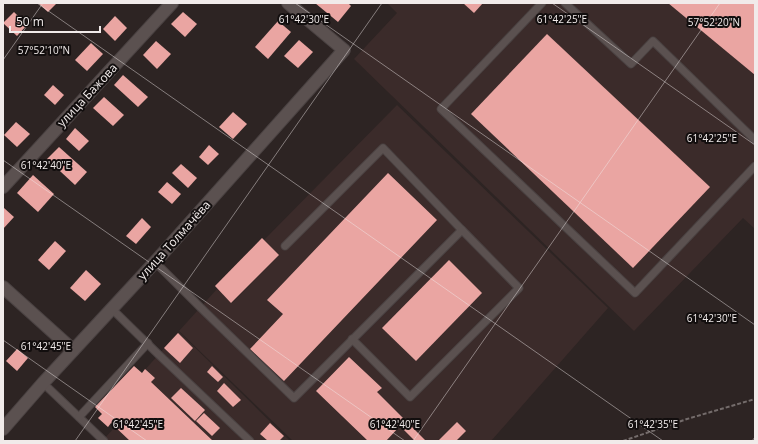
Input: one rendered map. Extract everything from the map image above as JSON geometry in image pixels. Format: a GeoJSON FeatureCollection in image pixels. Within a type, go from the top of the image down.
{"type":"FeatureCollection","features":[{"type":"Feature","properties":{"kind":"street","name":"улица Бажова"},"geometry":{"type":"LineString","coordinates":[[3,187],[172,3]]}},
{"type":"Feature","properties":{"kind":"street","name":"улица Толмачёва"},"geometry":{"type":"LineString","coordinates":[[3,429],[73,350],[155,262],[344,50],[288,3]]}},
{"type":"Feature","properties":{"kind":"street"},"geometry":{"type":"LineString","coordinates":[[3,287],[73,350]]}},
{"type":"Feature","properties":{"kind":"lane"},"geometry":{"type":"LineString","coordinates":[[542,3],[441,109],[635,292],[755,166]]}},
{"type":"Feature","properties":{"kind":"lane"},"geometry":{"type":"LineString","coordinates":[[565,3],[631,64],[653,41],[755,140]]}},
{"type":"Feature","properties":{"kind":"lane"},"geometry":{"type":"LineString","coordinates":[[285,246],[383,148],[519,288],[410,397],[352,339]]}},
{"type":"Feature","properties":{"kind":"lane"},"geometry":{"type":"LineString","coordinates":[[155,262],[294,398],[462,230]]}},
{"type":"Feature","properties":{"kind":"lane"},"geometry":{"type":"LineString","coordinates":[[112,309],[250,441]]}},
{"type":"Feature","properties":{"kind":"lane"},"geometry":{"type":"LineString","coordinates":[[80,417],[148,343]]}},
{"type":"Feature","properties":{"kind":"lane"},"geometry":{"type":"LineString","coordinates":[[43,383],[104,441]]}},
{"type":"Feature","properties":{"kind":"path"},"geometry":{"type":"LineString","coordinates":[[623,441],[687,419],[755,399]]}},
{"type":"Feature","properties":{"kind":"shaded area"},"geometry":{"type":"Polygon","coordinates":[[[387,3],[755,3],[755,229],[743,218],[634,331],[354,59],[397,13],[387,3]]]}},
{"type":"Feature","properties":{"kind":"shaded area"},"geometry":{"type":"Polygon","coordinates":[[[397,105],[608,308],[491,441],[293,441],[179,331],[217,289],[232,303],[279,255],[264,240],[397,105]]]}},
{"type":"Feature","properties":{"kind":"shaded area"},"geometry":{"type":"Polygon","coordinates":[[[179,332],[290,441],[102,441],[115,427],[111,423],[108,427],[98,418],[102,414],[95,407],[134,366],[142,373],[179,332]]]}},
{"type":"Feature","properties":{"kind":"building"},"geometry":{"type":"Polygon","coordinates":[[[38,3],[57,3],[48,12],[38,3]]]}},
{"type":"Feature","properties":{"kind":"building"},"geometry":{"type":"Polygon","coordinates":[[[315,3],[348,3],[351,6],[338,22],[315,3]]]}},
{"type":"Feature","properties":{"kind":"building"},"geometry":{"type":"Polygon","coordinates":[[[463,3],[483,3],[474,13],[463,3]]]}},
{"type":"Feature","properties":{"kind":"building"},"geometry":{"type":"Polygon","coordinates":[[[668,3],[755,3],[755,75],[668,3]]]}},
{"type":"Feature","properties":{"kind":"building"},"geometry":{"type":"Polygon","coordinates":[[[14,12],[27,25],[17,36],[3,23],[14,12]]]}},
{"type":"Feature","properties":{"kind":"building"},"geometry":{"type":"Polygon","coordinates":[[[183,12],[197,24],[185,37],[171,24],[183,12]]]}},
{"type":"Feature","properties":{"kind":"building"},"geometry":{"type":"Polygon","coordinates":[[[115,16],[127,28],[115,41],[103,29],[115,16]]]}},
{"type":"Feature","properties":{"kind":"building"},"geometry":{"type":"Polygon","coordinates":[[[278,21],[291,32],[268,59],[255,47],[278,21]]]}},
{"type":"Feature","properties":{"kind":"building"},"geometry":{"type":"Polygon","coordinates":[[[547,34],[710,187],[633,268],[471,114],[547,34]]]}},
{"type":"Feature","properties":{"kind":"building"},"geometry":{"type":"Polygon","coordinates":[[[299,40],[313,52],[298,68],[284,56],[299,40]]]}},
{"type":"Feature","properties":{"kind":"building"},"geometry":{"type":"Polygon","coordinates":[[[156,41],[171,54],[157,69],[143,55],[156,41]]]}},
{"type":"Feature","properties":{"kind":"building"},"geometry":{"type":"Polygon","coordinates":[[[91,43],[103,54],[87,71],[75,60],[91,43]]]}},
{"type":"Feature","properties":{"kind":"building"},"geometry":{"type":"Polygon","coordinates":[[[123,75],[148,97],[138,107],[114,85],[123,75]]]}},
{"type":"Feature","properties":{"kind":"building"},"geometry":{"type":"Polygon","coordinates":[[[53,85],[64,95],[55,105],[44,95],[53,85]]]}},
{"type":"Feature","properties":{"kind":"building"},"geometry":{"type":"Polygon","coordinates":[[[104,97],[124,115],[113,126],[93,108],[104,97]]]}},
{"type":"Feature","properties":{"kind":"building"},"geometry":{"type":"Polygon","coordinates":[[[233,112],[247,124],[233,139],[219,127],[233,112]]]}},
{"type":"Feature","properties":{"kind":"building"},"geometry":{"type":"Polygon","coordinates":[[[16,122],[30,134],[17,147],[4,135],[16,122]]]}},
{"type":"Feature","properties":{"kind":"building"},"geometry":{"type":"Polygon","coordinates":[[[75,128],[89,141],[79,151],[66,139],[75,128]]]}},
{"type":"Feature","properties":{"kind":"building"},"geometry":{"type":"Polygon","coordinates":[[[209,145],[219,154],[208,165],[199,157],[209,145]]]}},
{"type":"Feature","properties":{"kind":"building"},"geometry":{"type":"Polygon","coordinates":[[[59,147],[87,172],[75,185],[47,159],[59,147]]]}},
{"type":"Feature","properties":{"kind":"building"},"geometry":{"type":"Polygon","coordinates":[[[181,164],[197,178],[188,188],[172,173],[181,164]]]}},
{"type":"Feature","properties":{"kind":"building"},"geometry":{"type":"Polygon","coordinates":[[[388,173],[437,220],[284,381],[250,349],[283,314],[267,300],[388,173]]]}},
{"type":"Feature","properties":{"kind":"building"},"geometry":{"type":"Polygon","coordinates":[[[33,175],[54,194],[38,212],[17,193],[33,175]]]}},
{"type":"Feature","properties":{"kind":"building"},"geometry":{"type":"Polygon","coordinates":[[[167,182],[181,194],[172,204],[158,192],[167,182]]]}},
{"type":"Feature","properties":{"kind":"building"},"geometry":{"type":"Polygon","coordinates":[[[4,208],[14,217],[3,229],[3,209],[4,208]]]}},
{"type":"Feature","properties":{"kind":"building"},"geometry":{"type":"Polygon","coordinates":[[[142,218],[151,227],[136,244],[126,236],[142,218]]]}},
{"type":"Feature","properties":{"kind":"building"},"geometry":{"type":"Polygon","coordinates":[[[262,238],[279,255],[231,303],[215,286],[262,238]]]}},
{"type":"Feature","properties":{"kind":"building"},"geometry":{"type":"Polygon","coordinates":[[[55,241],[66,251],[49,270],[38,260],[55,241]]]}},
{"type":"Feature","properties":{"kind":"building"},"geometry":{"type":"Polygon","coordinates":[[[449,260],[482,293],[416,361],[382,328],[449,260]]]}},
{"type":"Feature","properties":{"kind":"building"},"geometry":{"type":"Polygon","coordinates":[[[86,270],[101,284],[85,301],[70,288],[86,270]]]}},
{"type":"Feature","properties":{"kind":"building"},"geometry":{"type":"Polygon","coordinates":[[[178,333],[193,348],[180,363],[164,348],[178,333]]]}},
{"type":"Feature","properties":{"kind":"building"},"geometry":{"type":"Polygon","coordinates":[[[17,349],[28,358],[17,371],[6,361],[17,349]]]}},
{"type":"Feature","properties":{"kind":"building"},"geometry":{"type":"Polygon","coordinates":[[[349,357],[382,388],[377,392],[426,441],[415,441],[400,426],[386,441],[368,441],[316,391],[349,357]]]}},
{"type":"Feature","properties":{"kind":"building"},"geometry":{"type":"Polygon","coordinates":[[[134,366],[142,373],[145,369],[155,378],[151,382],[213,441],[130,441],[111,423],[108,427],[98,418],[102,414],[95,407],[134,366]]]}},
{"type":"Feature","properties":{"kind":"building"},"geometry":{"type":"Polygon","coordinates":[[[212,366],[223,377],[218,382],[207,372],[212,366]]]}},
{"type":"Feature","properties":{"kind":"building"},"geometry":{"type":"Polygon","coordinates":[[[224,383],[241,400],[233,407],[217,391],[224,383]]]}},
{"type":"Feature","properties":{"kind":"building"},"geometry":{"type":"Polygon","coordinates":[[[181,388],[205,410],[195,421],[171,398],[181,388]]]}},
{"type":"Feature","properties":{"kind":"building"},"geometry":{"type":"Polygon","coordinates":[[[204,413],[220,428],[212,436],[196,421],[204,413]]]}},
{"type":"Feature","properties":{"kind":"building"},"geometry":{"type":"Polygon","coordinates":[[[457,422],[466,431],[456,441],[438,441],[457,422]]]}},
{"type":"Feature","properties":{"kind":"building"},"geometry":{"type":"Polygon","coordinates":[[[270,423],[284,436],[279,441],[268,441],[260,434],[270,423]]]}}]}
